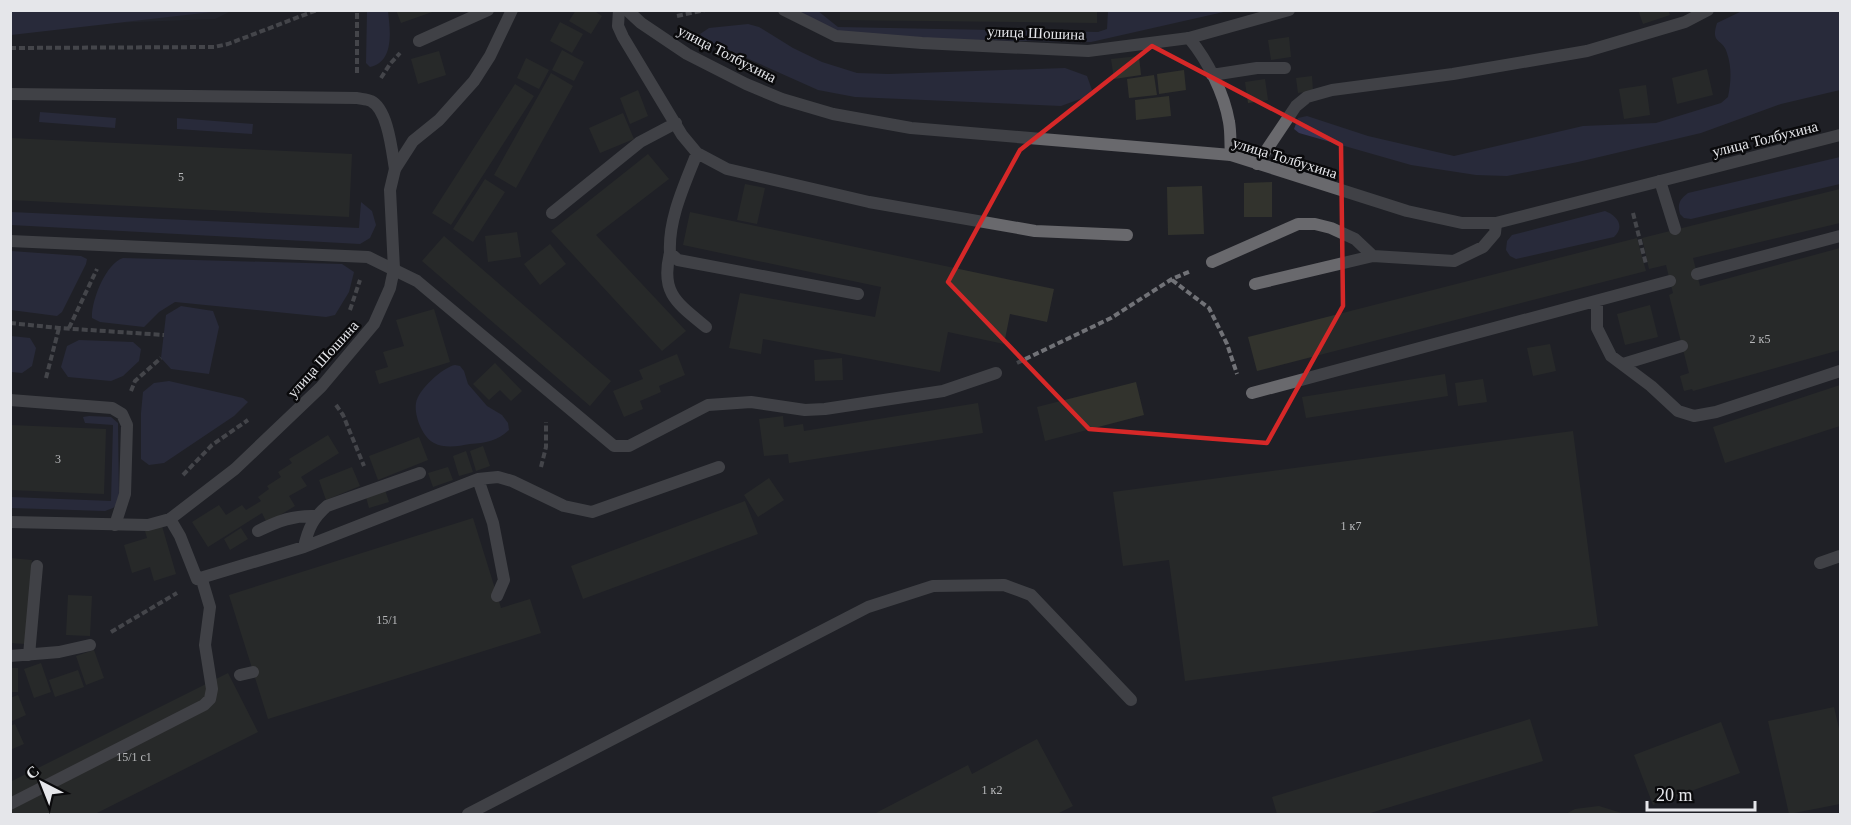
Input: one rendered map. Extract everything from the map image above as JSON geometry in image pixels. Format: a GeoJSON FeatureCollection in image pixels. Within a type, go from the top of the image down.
{"type":"FeatureCollection","features":[{"type":"Feature","properties":{"kind":"street"},"geometry":{"type":"LineString","coordinates":[[419,41],[488,10]]}},
{"type":"Feature","properties":{"kind":"street","name":"улица Шошина"},"geometry":{"type":"LineString","coordinates":[[10,522],[148,525],[170,519],[235,469],[321,387],[374,324],[390,288],[394,269],[390,190],[395,169],[413,141],[439,120],[474,81],[490,56],[512,10]]}},
{"type":"Feature","properties":{"kind":"street"},"geometry":{"type":"LineString","coordinates":[[619,10],[618,26],[623,37],[682,135],[698,153],[727,169],[869,202],[1035,231],[1127,235]]}},
{"type":"Feature","properties":{"kind":"street","name":"улица Толбухина"},"geometry":{"type":"LineString","coordinates":[[627,10],[641,23],[687,54],[746,84],[782,99],[833,114],[911,128],[1231,155],[1407,211],[1462,223],[1496,223],[1840,135]]}},
{"type":"Feature","properties":{"kind":"street","name":"улица Шошина"},"geometry":{"type":"LineString","coordinates":[[784,10],[836,36],[1088,51],[1189,38],[1289,10]]}},
{"type":"Feature","properties":{"kind":"street"},"geometry":{"type":"LineString","coordinates":[[1257,164],[1296,106],[1307,97],[1332,90],[1453,74],[1587,51],[1685,22],[1708,10]]}},
{"type":"Feature","properties":{"kind":"street"},"geometry":{"type":"LineString","coordinates":[[1189,38],[1199,50],[1212,75],[1229,122],[1231,155]]}},
{"type":"Feature","properties":{"kind":"street"},"geometry":{"type":"LineString","coordinates":[[1212,75],[1257,68],[1285,68]]}},
{"type":"Feature","properties":{"kind":"street"},"geometry":{"type":"LineString","coordinates":[[10,94],[357,98],[372,101],[380,108],[395,169]]}},
{"type":"Feature","properties":{"kind":"street"},"geometry":{"type":"LineString","coordinates":[[552,213],[640,142],[676,123]]}},
{"type":"Feature","properties":{"kind":"street"},"geometry":{"type":"LineString","coordinates":[[698,153],[673,219],[666,271],[667,286],[677,302],[706,327]]}},
{"type":"Feature","properties":{"kind":"street"},"geometry":{"type":"LineString","coordinates":[[1660,181],[1675,229]]}},
{"type":"Feature","properties":{"kind":"street"},"geometry":{"type":"LineString","coordinates":[[1256,284],[1373,256],[1454,261],[1483,247],[1496,233],[1496,223]]}},
{"type":"Feature","properties":{"kind":"street"},"geometry":{"type":"LineString","coordinates":[[1212,262],[1298,224],[1315,224],[1331,228],[1354,239],[1373,256]]}},
{"type":"Feature","properties":{"kind":"street"},"geometry":{"type":"LineString","coordinates":[[1697,274],[1840,236]]}},
{"type":"Feature","properties":{"kind":"street"},"geometry":{"type":"LineString","coordinates":[[10,241],[368,257],[417,281],[614,446],[620,447],[629,446],[708,405],[751,402],[805,410],[825,409],[943,391],[996,373]]}},
{"type":"Feature","properties":{"kind":"street"},"geometry":{"type":"LineString","coordinates":[[670,253],[678,260],[858,294]]}},
{"type":"Feature","properties":{"kind":"street"},"geometry":{"type":"LineString","coordinates":[[1251,393],[1670,281]]}},
{"type":"Feature","properties":{"kind":"street"},"geometry":{"type":"LineString","coordinates":[[1598,301],[1597,328],[1611,356],[1678,411],[1694,416],[1716,412],[1840,371]]}},
{"type":"Feature","properties":{"kind":"street"},"geometry":{"type":"LineString","coordinates":[[1623,364],[1682,346]]}},
{"type":"Feature","properties":{"kind":"street"},"geometry":{"type":"LineString","coordinates":[[10,400],[112,408],[122,414],[127,425],[125,494],[115,525]]}},
{"type":"Feature","properties":{"kind":"street"},"geometry":{"type":"LineString","coordinates":[[200,580],[304,547],[478,479],[498,477],[512,481],[564,506],[592,512],[719,467]]}},
{"type":"Feature","properties":{"kind":"street"},"geometry":{"type":"LineString","coordinates":[[304,547],[307,532],[316,516],[327,506],[420,473]]}},
{"type":"Feature","properties":{"kind":"street"},"geometry":{"type":"LineString","coordinates":[[478,479],[493,523],[504,580],[497,596]]}},
{"type":"Feature","properties":{"kind":"street"},"geometry":{"type":"LineString","coordinates":[[258,531],[288,518],[301,515],[316,516]]}},
{"type":"Feature","properties":{"kind":"street"},"geometry":{"type":"LineString","coordinates":[[10,804],[204,705],[210,699],[213,689],[205,645],[210,607],[180,536],[170,519]]}},
{"type":"Feature","properties":{"kind":"street"},"geometry":{"type":"LineString","coordinates":[[1820,563],[1840,556]]}},
{"type":"Feature","properties":{"kind":"street"},"geometry":{"type":"LineString","coordinates":[[29,655],[37,566]]}},
{"type":"Feature","properties":{"kind":"street"},"geometry":{"type":"LineString","coordinates":[[468,814],[868,607],[933,586],[1004,585],[1032,595],[1131,700]]}},
{"type":"Feature","properties":{"kind":"street"},"geometry":{"type":"LineString","coordinates":[[10,656],[59,652],[90,645]]}},
{"type":"Feature","properties":{"kind":"street"},"geometry":{"type":"LineString","coordinates":[[240,675],[253,672]]}},
{"type":"Feature","properties":{"kind":"path"},"geometry":{"type":"LineString","coordinates":[[10,48],[214,47],[228,44],[317,10]]}},
{"type":"Feature","properties":{"kind":"path"},"geometry":{"type":"LineString","coordinates":[[357,10],[357,98]]}},
{"type":"Feature","properties":{"kind":"path"},"geometry":{"type":"LineString","coordinates":[[372,101],[390,64],[409,46],[419,41]]}},
{"type":"Feature","properties":{"kind":"path"},"geometry":{"type":"LineString","coordinates":[[1637,224],[1652,287]]}},
{"type":"Feature","properties":{"kind":"path"},"geometry":{"type":"LineString","coordinates":[[346,317],[351,309],[368,257]]}},
{"type":"Feature","properties":{"kind":"path"},"geometry":{"type":"LineString","coordinates":[[996,373],[1111,318],[1172,279],[1212,262]]}},
{"type":"Feature","properties":{"kind":"path"},"geometry":{"type":"LineString","coordinates":[[1172,279],[1209,308],[1227,344],[1234,369],[1242,385],[1251,393]]}},
{"type":"Feature","properties":{"kind":"path"},"geometry":{"type":"LineString","coordinates":[[69,328],[86,292]]}},
{"type":"Feature","properties":{"kind":"path"},"geometry":{"type":"LineString","coordinates":[[10,323],[164,335]]}},
{"type":"Feature","properties":{"kind":"path"},"geometry":{"type":"LineString","coordinates":[[40,402],[59,328]]}},
{"type":"Feature","properties":{"kind":"path"},"geometry":{"type":"LineString","coordinates":[[122,414],[135,381],[161,358]]}},
{"type":"Feature","properties":{"kind":"path"},"geometry":{"type":"LineString","coordinates":[[534,491],[548,431],[541,384]]}},
{"type":"Feature","properties":{"kind":"path"},"geometry":{"type":"LineString","coordinates":[[321,387],[332,397],[343,415],[373,489]]}},
{"type":"Feature","properties":{"kind":"path"},"geometry":{"type":"LineString","coordinates":[[180,478],[212,445],[250,418]]}},
{"type":"Feature","properties":{"kind":"path"},"geometry":{"type":"LineString","coordinates":[[90,645],[154,605],[200,580]]}},
{"type":"Feature","properties":{"kind":"highlighted area"},"geometry":{"type":"Polygon","coordinates":[[[1152,46],[1341,145],[1343,306],[1267,443],[1089,429],[948,282],[1020,150],[1152,46]]]}},
{"type":"Feature","properties":{"kind":"shaded area"},"geometry":{"type":"Polygon","coordinates":[[[11,10],[221,10],[221,11],[11,35],[11,10]]]}},
{"type":"Feature","properties":{"kind":"shaded area"},"geometry":{"type":"Polygon","coordinates":[[[39,11],[231,11],[215,19],[59,25],[39,11]]]}},
{"type":"Feature","properties":{"kind":"shaded area"},"geometry":{"type":"Polygon","coordinates":[[[367,11],[388,11],[390,27],[389,44],[384,59],[370,67],[366,63],[367,11]]]}},
{"type":"Feature","properties":{"kind":"shaded area"},"geometry":{"type":"Polygon","coordinates":[[[799,11],[818,11],[838,27],[1098,32],[1107,29],[1108,11],[1228,11],[1091,42],[925,39],[836,31],[799,11]]]}},
{"type":"Feature","properties":{"kind":"shaded area"},"geometry":{"type":"Polygon","coordinates":[[[1742,11],[1840,11],[1840,90],[1781,104],[1701,133],[1507,176],[1476,175],[1411,165],[1299,133],[1294,129],[1298,118],[1307,116],[1368,136],[1454,156],[1583,126],[1656,123],[1721,103],[1728,97],[1730,64],[1725,48],[1716,38],[1715,30],[1717,23],[1742,11]]]}},
{"type":"Feature","properties":{"kind":"shaded area"},"geometry":{"type":"Polygon","coordinates":[[[748,24],[759,27],[793,48],[822,62],[857,73],[1065,68],[1087,76],[1092,90],[1083,98],[1061,106],[855,97],[818,90],[704,39],[700,34],[709,28],[748,24]]]}},
{"type":"Feature","properties":{"kind":"shaded area"},"geometry":{"type":"Polygon","coordinates":[[[40,112],[116,118],[115,128],[39,122],[40,112]]]}},
{"type":"Feature","properties":{"kind":"shaded area"},"geometry":{"type":"Polygon","coordinates":[[[177,118],[253,124],[252,134],[177,129],[177,118]]]}},
{"type":"Feature","properties":{"kind":"shaded area"},"geometry":{"type":"Polygon","coordinates":[[[1840,157],[1840,184],[1691,219],[1684,218],[1680,214],[1680,202],[1688,193],[1840,157]]]}},
{"type":"Feature","properties":{"kind":"shaded area"},"geometry":{"type":"Polygon","coordinates":[[[361,202],[372,211],[376,225],[370,238],[360,244],[11,225],[11,212],[359,228],[361,202]]]}},
{"type":"Feature","properties":{"kind":"shaded area"},"geometry":{"type":"Polygon","coordinates":[[[1605,211],[1618,221],[1618,233],[1614,237],[1516,259],[1506,250],[1507,241],[1512,235],[1605,211]]]}},
{"type":"Feature","properties":{"kind":"shaded area"},"geometry":{"type":"Polygon","coordinates":[[[11,251],[81,256],[87,259],[62,312],[57,316],[11,310],[11,251]]]}},
{"type":"Feature","properties":{"kind":"shaded area"},"geometry":{"type":"Polygon","coordinates":[[[123,258],[342,264],[354,272],[349,292],[335,315],[326,317],[175,302],[159,312],[144,327],[100,322],[92,318],[97,293],[105,275],[117,261],[123,258]]]}},
{"type":"Feature","properties":{"kind":"shaded area"},"geometry":{"type":"Polygon","coordinates":[[[181,306],[213,311],[219,327],[209,374],[171,369],[161,358],[166,315],[181,306]]]}},
{"type":"Feature","properties":{"kind":"shaded area"},"geometry":{"type":"Polygon","coordinates":[[[11,336],[30,338],[36,348],[32,366],[22,373],[11,372],[11,336]]]}},
{"type":"Feature","properties":{"kind":"shaded area"},"geometry":{"type":"Polygon","coordinates":[[[79,340],[133,342],[141,349],[139,361],[123,376],[111,381],[68,377],[61,367],[67,346],[79,340]]]}},
{"type":"Feature","properties":{"kind":"shaded area"},"geometry":{"type":"Polygon","coordinates":[[[455,365],[460,366],[464,371],[468,384],[487,406],[502,415],[508,423],[509,430],[505,434],[486,442],[452,446],[438,445],[426,436],[416,413],[418,398],[432,380],[444,370],[455,365]]]}},
{"type":"Feature","properties":{"kind":"shaded area"},"geometry":{"type":"Polygon","coordinates":[[[169,381],[243,398],[248,402],[234,416],[164,463],[149,465],[141,459],[143,392],[154,383],[169,381]]]}},
{"type":"Feature","properties":{"kind":"shaded area"},"geometry":{"type":"Polygon","coordinates":[[[83,417],[111,417],[118,423],[119,502],[113,508],[105,511],[11,508],[11,497],[111,501],[113,425],[85,423],[83,417]]]}},
{"type":"Feature","properties":{"kind":"building"},"geometry":{"type":"Polygon","coordinates":[[[396,10],[435,10],[435,11],[401,23],[396,10]]]}},
{"type":"Feature","properties":{"kind":"building"},"geometry":{"type":"Polygon","coordinates":[[[576,10],[593,10],[602,16],[591,34],[569,21],[576,10]]]}},
{"type":"Feature","properties":{"kind":"building"},"geometry":{"type":"Polygon","coordinates":[[[840,10],[1097,10],[1097,23],[840,20],[840,10]]]}},
{"type":"Feature","properties":{"kind":"building"},"geometry":{"type":"Polygon","coordinates":[[[1638,10],[1668,10],[1670,15],[1643,24],[1638,10]]]}},
{"type":"Feature","properties":{"kind":"building"},"geometry":{"type":"Polygon","coordinates":[[[560,22],[583,34],[572,53],[550,41],[560,22]]]}},
{"type":"Feature","properties":{"kind":"building"},"geometry":{"type":"Polygon","coordinates":[[[1289,37],[1291,57],[1271,60],[1268,40],[1289,37]]]}},
{"type":"Feature","properties":{"kind":"building"},"geometry":{"type":"Polygon","coordinates":[[[562,50],[584,62],[574,81],[552,70],[562,50]]]}},
{"type":"Feature","properties":{"kind":"building"},"geometry":{"type":"Polygon","coordinates":[[[439,51],[446,75],[418,84],[411,59],[439,51]]]}},
{"type":"Feature","properties":{"kind":"building"},"geometry":{"type":"Polygon","coordinates":[[[1139,56],[1141,75],[1114,79],[1111,59],[1139,56]]]}},
{"type":"Feature","properties":{"kind":"building"},"geometry":{"type":"Polygon","coordinates":[[[526,58],[549,70],[539,89],[517,78],[526,58]]]}},
{"type":"Feature","properties":{"kind":"building"},"geometry":{"type":"Polygon","coordinates":[[[1707,69],[1713,95],[1677,104],[1672,78],[1707,69]]]}},
{"type":"Feature","properties":{"kind":"building"},"geometry":{"type":"Polygon","coordinates":[[[1184,70],[1186,90],[1159,94],[1157,74],[1184,70]]]}},
{"type":"Feature","properties":{"kind":"building"},"geometry":{"type":"Polygon","coordinates":[[[551,73],[573,86],[516,188],[494,175],[551,73]]]}},
{"type":"Feature","properties":{"kind":"building"},"geometry":{"type":"Polygon","coordinates":[[[1154,75],[1157,95],[1129,98],[1127,79],[1154,75]]]}},
{"type":"Feature","properties":{"kind":"building"},"geometry":{"type":"Polygon","coordinates":[[[1312,76],[1313,91],[1298,93],[1296,78],[1312,76]]]}},
{"type":"Feature","properties":{"kind":"building"},"geometry":{"type":"Polygon","coordinates":[[[1265,79],[1268,100],[1248,103],[1245,82],[1265,79]]]}},
{"type":"Feature","properties":{"kind":"building"},"geometry":{"type":"Polygon","coordinates":[[[515,84],[534,96],[451,225],[432,213],[515,84]]]}},
{"type":"Feature","properties":{"kind":"building"},"geometry":{"type":"Polygon","coordinates":[[[1646,85],[1650,115],[1624,119],[1619,89],[1646,85]]]}},
{"type":"Feature","properties":{"kind":"building"},"geometry":{"type":"Polygon","coordinates":[[[638,90],[648,116],[630,124],[620,98],[638,90]]]}},
{"type":"Feature","properties":{"kind":"building"},"geometry":{"type":"Polygon","coordinates":[[[1169,96],[1171,116],[1136,120],[1135,100],[1169,96]]]}},
{"type":"Feature","properties":{"kind":"building"},"geometry":{"type":"Polygon","coordinates":[[[623,113],[634,139],[600,153],[589,128],[623,113]]]}},
{"type":"Feature","properties":{"kind":"building"},"geometry":{"type":"Polygon","coordinates":[[[10,138],[352,154],[349,217],[10,200],[10,138]]]}},
{"type":"Feature","properties":{"kind":"building"},"geometry":{"type":"Polygon","coordinates":[[[648,154],[669,179],[596,235],[686,331],[662,351],[551,231],[648,154]]]}},
{"type":"Feature","properties":{"kind":"building"},"geometry":{"type":"Polygon","coordinates":[[[485,179],[505,192],[473,242],[453,229],[485,179]]]}},
{"type":"Feature","properties":{"kind":"building"},"geometry":{"type":"Polygon","coordinates":[[[1272,182],[1272,217],[1244,217],[1244,183],[1272,182]]]}},
{"type":"Feature","properties":{"kind":"building"},"geometry":{"type":"Polygon","coordinates":[[[745,184],[765,188],[757,224],[737,220],[745,184]]]}},
{"type":"Feature","properties":{"kind":"building"},"geometry":{"type":"Polygon","coordinates":[[[1202,186],[1204,234],[1168,235],[1167,187],[1202,186]]]}},
{"type":"Feature","properties":{"kind":"building"},"geometry":{"type":"Polygon","coordinates":[[[1840,189],[1840,223],[1693,258],[1700,286],[1840,248],[1840,350],[1693,391],[1692,389],[1684,391],[1680,376],[1689,373],[1669,295],[1673,293],[1666,265],[1649,269],[1642,238],[1840,189]]]}},
{"type":"Feature","properties":{"kind":"building"},"geometry":{"type":"Polygon","coordinates":[[[690,212],[1054,289],[1047,322],[1010,314],[1004,344],[948,332],[940,372],[763,339],[761,354],[729,348],[740,293],[875,317],[881,287],[683,245],[690,212]]]}},
{"type":"Feature","properties":{"kind":"building"},"geometry":{"type":"Polygon","coordinates":[[[517,232],[521,257],[488,262],[485,236],[517,232]]]}},
{"type":"Feature","properties":{"kind":"building"},"geometry":{"type":"Polygon","coordinates":[[[444,236],[611,381],[590,406],[422,261],[444,236]]]}},
{"type":"Feature","properties":{"kind":"building"},"geometry":{"type":"Polygon","coordinates":[[[1637,238],[1646,271],[1257,371],[1248,337],[1637,238]]]}},
{"type":"Feature","properties":{"kind":"building"},"geometry":{"type":"Polygon","coordinates":[[[550,244],[566,264],[540,285],[524,264],[550,244]]]}},
{"type":"Feature","properties":{"kind":"building"},"geometry":{"type":"Polygon","coordinates":[[[1650,305],[1658,337],[1625,345],[1617,314],[1650,305]]]}},
{"type":"Feature","properties":{"kind":"building"},"geometry":{"type":"Polygon","coordinates":[[[434,309],[450,362],[379,384],[375,371],[388,367],[383,352],[404,346],[396,320],[434,309]]]}},
{"type":"Feature","properties":{"kind":"building"},"geometry":{"type":"Polygon","coordinates":[[[1550,344],[1556,371],[1533,376],[1527,348],[1550,344]]]}},
{"type":"Feature","properties":{"kind":"building"},"geometry":{"type":"Polygon","coordinates":[[[677,354],[685,375],[659,386],[661,392],[640,401],[643,409],[624,417],[613,391],[643,379],[639,370],[677,354]]]}},
{"type":"Feature","properties":{"kind":"building"},"geometry":{"type":"Polygon","coordinates":[[[842,358],[843,380],[815,381],[814,360],[842,358]]]}},
{"type":"Feature","properties":{"kind":"building"},"geometry":{"type":"Polygon","coordinates":[[[495,363],[522,391],[511,401],[500,390],[489,400],[473,384],[495,363]]]}},
{"type":"Feature","properties":{"kind":"building"},"geometry":{"type":"Polygon","coordinates":[[[1445,374],[1448,396],[1306,418],[1302,397],[1445,374]]]}},
{"type":"Feature","properties":{"kind":"building"},"geometry":{"type":"Polygon","coordinates":[[[1483,379],[1487,402],[1458,406],[1455,383],[1483,379]]]}},
{"type":"Feature","properties":{"kind":"building"},"geometry":{"type":"Polygon","coordinates":[[[1136,382],[1144,415],[1045,441],[1037,407],[1136,382]]]}},
{"type":"Feature","properties":{"kind":"building"},"geometry":{"type":"Polygon","coordinates":[[[1840,385],[1840,426],[1725,463],[1713,427],[1840,385]]]}},
{"type":"Feature","properties":{"kind":"building"},"geometry":{"type":"Polygon","coordinates":[[[978,403],[983,433],[789,463],[788,454],[764,456],[759,419],[783,416],[784,427],[803,424],[804,431],[978,403]]]}},
{"type":"Feature","properties":{"kind":"building"},"geometry":{"type":"Polygon","coordinates":[[[10,425],[106,429],[104,494],[10,490],[10,425]]]}},
{"type":"Feature","properties":{"kind":"building"},"geometry":{"type":"Polygon","coordinates":[[[1573,431],[1598,626],[1185,681],[1169,560],[1123,566],[1113,492],[1573,431]]]}},
{"type":"Feature","properties":{"kind":"building"},"geometry":{"type":"Polygon","coordinates":[[[328,435],[339,453],[301,477],[307,486],[289,496],[295,506],[267,523],[262,513],[208,547],[192,522],[219,505],[226,515],[242,505],[246,510],[261,501],[258,497],[269,489],[267,486],[281,477],[278,472],[292,463],[289,459],[328,435]]]}},
{"type":"Feature","properties":{"kind":"building"},"geometry":{"type":"Polygon","coordinates":[[[419,437],[428,460],[378,480],[369,456],[419,437]]]}},
{"type":"Feature","properties":{"kind":"building"},"geometry":{"type":"Polygon","coordinates":[[[483,446],[490,466],[476,471],[470,451],[483,446]]]}},
{"type":"Feature","properties":{"kind":"building"},"geometry":{"type":"Polygon","coordinates":[[[466,451],[473,472],[459,476],[453,456],[466,451]]]}},
{"type":"Feature","properties":{"kind":"building"},"geometry":{"type":"Polygon","coordinates":[[[352,467],[360,486],[326,500],[319,480],[352,467]]]}},
{"type":"Feature","properties":{"kind":"building"},"geometry":{"type":"Polygon","coordinates":[[[448,467],[453,480],[433,487],[428,473],[448,467]]]}},
{"type":"Feature","properties":{"kind":"building"},"geometry":{"type":"Polygon","coordinates":[[[769,478],[784,500],[758,517],[744,495],[769,478]]]}},
{"type":"Feature","properties":{"kind":"building"},"geometry":{"type":"Polygon","coordinates":[[[385,490],[389,502],[369,508],[366,497],[385,490]]]}},
{"type":"Feature","properties":{"kind":"building"},"geometry":{"type":"Polygon","coordinates":[[[745,501],[758,534],[583,599],[571,566],[745,501]]]}},
{"type":"Feature","properties":{"kind":"building"},"geometry":{"type":"Polygon","coordinates":[[[473,518],[501,608],[530,599],[541,633],[268,719],[229,595],[473,518]]]}},
{"type":"Feature","properties":{"kind":"building"},"geometry":{"type":"Polygon","coordinates":[[[162,526],[176,574],[154,581],[150,567],[132,573],[124,545],[147,538],[145,531],[162,526]]]}},
{"type":"Feature","properties":{"kind":"building"},"geometry":{"type":"Polygon","coordinates":[[[241,528],[248,539],[230,550],[224,539],[241,528]]]}},
{"type":"Feature","properties":{"kind":"building"},"geometry":{"type":"Polygon","coordinates":[[[10,558],[32,560],[25,644],[10,643],[10,558]]]}},
{"type":"Feature","properties":{"kind":"building"},"geometry":{"type":"Polygon","coordinates":[[[68,595],[92,596],[90,636],[66,635],[68,595]]]}},
{"type":"Feature","properties":{"kind":"building"},"geometry":{"type":"Polygon","coordinates":[[[94,650],[104,678],[86,685],[76,656],[94,650]]]}},
{"type":"Feature","properties":{"kind":"building"},"geometry":{"type":"Polygon","coordinates":[[[41,663],[51,692],[34,698],[24,669],[41,663]]]}},
{"type":"Feature","properties":{"kind":"building"},"geometry":{"type":"Polygon","coordinates":[[[10,668],[18,668],[18,692],[10,692],[10,668]]]}},
{"type":"Feature","properties":{"kind":"building"},"geometry":{"type":"Polygon","coordinates":[[[78,670],[84,687],[55,697],[49,680],[78,670]]]}},
{"type":"Feature","properties":{"kind":"building"},"geometry":{"type":"Polygon","coordinates":[[[228,673],[258,732],[95,814],[10,814],[10,782],[228,673]]]}},
{"type":"Feature","properties":{"kind":"building"},"geometry":{"type":"Polygon","coordinates":[[[18,695],[26,715],[10,722],[10,698],[18,695]]]}},
{"type":"Feature","properties":{"kind":"building"},"geometry":{"type":"Polygon","coordinates":[[[1834,707],[1840,733],[1840,804],[1789,814],[1768,721],[1834,707]]]}},
{"type":"Feature","properties":{"kind":"building"},"geometry":{"type":"Polygon","coordinates":[[[1530,719],[1543,761],[1367,814],[1277,814],[1272,797],[1530,719]]]}},
{"type":"Feature","properties":{"kind":"building"},"geometry":{"type":"Polygon","coordinates":[[[1721,722],[1740,773],[1653,805],[1634,755],[1721,722]]]}},
{"type":"Feature","properties":{"kind":"building"},"geometry":{"type":"Polygon","coordinates":[[[15,724],[24,744],[10,750],[10,726],[15,724]]]}},
{"type":"Feature","properties":{"kind":"building"},"geometry":{"type":"Polygon","coordinates":[[[1037,739],[1073,806],[1057,814],[874,814],[968,765],[972,774],[1037,739]]]}},
{"type":"Feature","properties":{"kind":"building"},"geometry":{"type":"Polygon","coordinates":[[[1599,806],[1625,814],[1566,814],[1575,809],[1599,806]]]}}]}
